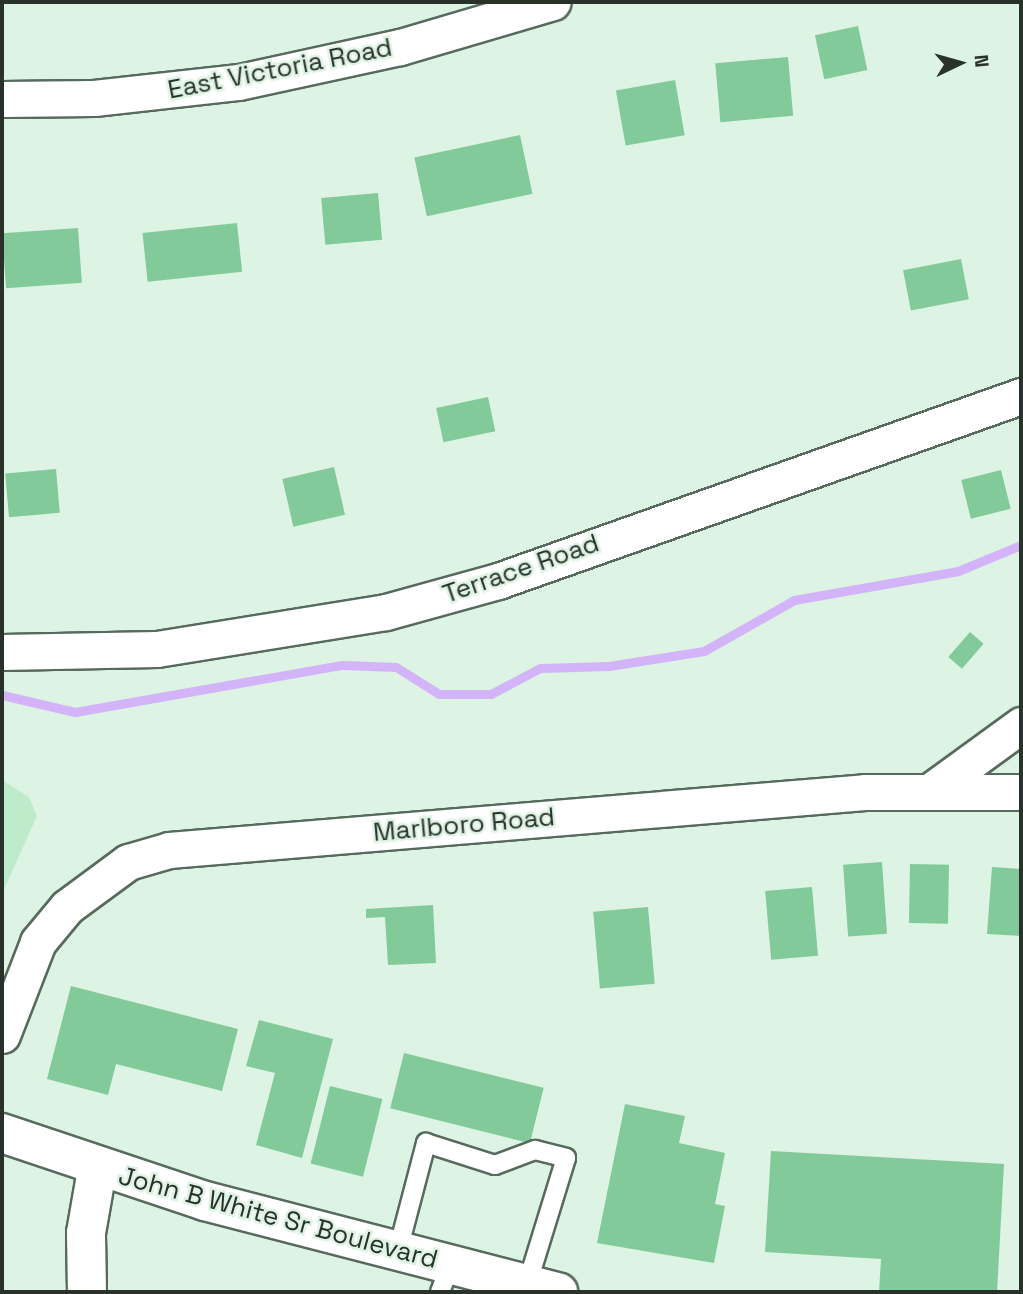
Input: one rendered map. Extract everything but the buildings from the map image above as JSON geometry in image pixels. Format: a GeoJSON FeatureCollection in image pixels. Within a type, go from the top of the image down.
{"type":"FeatureCollection","features":[{"type":"Feature","properties":{"kind":"main road","name":"John B White Sr Boulevard"},"geometry":{"type":"LineString","coordinates":[[2,1133],[97,1170],[398,1250],[446,1278],[537,1289]]}},
{"type":"Feature","properties":{"kind":"main road"},"geometry":{"type":"LineString","coordinates":[[87,1292],[86,1233],[97,1170]]}},
{"type":"Feature","properties":{"kind":"street","name":"East Victoria Road"},"geometry":{"type":"LineString","coordinates":[[2,99],[94,98],[239,82],[400,47],[553,2]]}},
{"type":"Feature","properties":{"kind":"street","name":"Terrace Road"},"geometry":{"type":"LineString","coordinates":[[2,652],[157,649],[386,612],[498,581],[1021,396]]}},
{"type":"Feature","properties":{"kind":"street"},"geometry":{"type":"LineString","coordinates":[[933,789],[1021,725]]}},
{"type":"Feature","properties":{"kind":"street","name":"Marlboro Road"},"geometry":{"type":"LineString","coordinates":[[2,1034],[38,942],[67,907],[128,862],[169,850],[933,789],[1021,792]]}},
{"type":"Feature","properties":{"kind":"lane"},"geometry":{"type":"LineString","coordinates":[[398,1250],[426,1143],[495,1165],[535,1150],[566,1158],[537,1289]]}},
{"type":"Feature","properties":{"kind":"green space"},"geometry":{"type":"Polygon","coordinates":[[[2,780],[29,797],[37,816],[2,894],[2,780]]]}},
{"type":"Feature","properties":{"kind":"waterway"},"geometry":{"type":"LineString","coordinates":[[2,695],[75,712],[342,665],[396,667],[439,694],[491,694],[540,668],[609,666],[704,651],[794,600],[958,571],[1021,545]]}}]}
